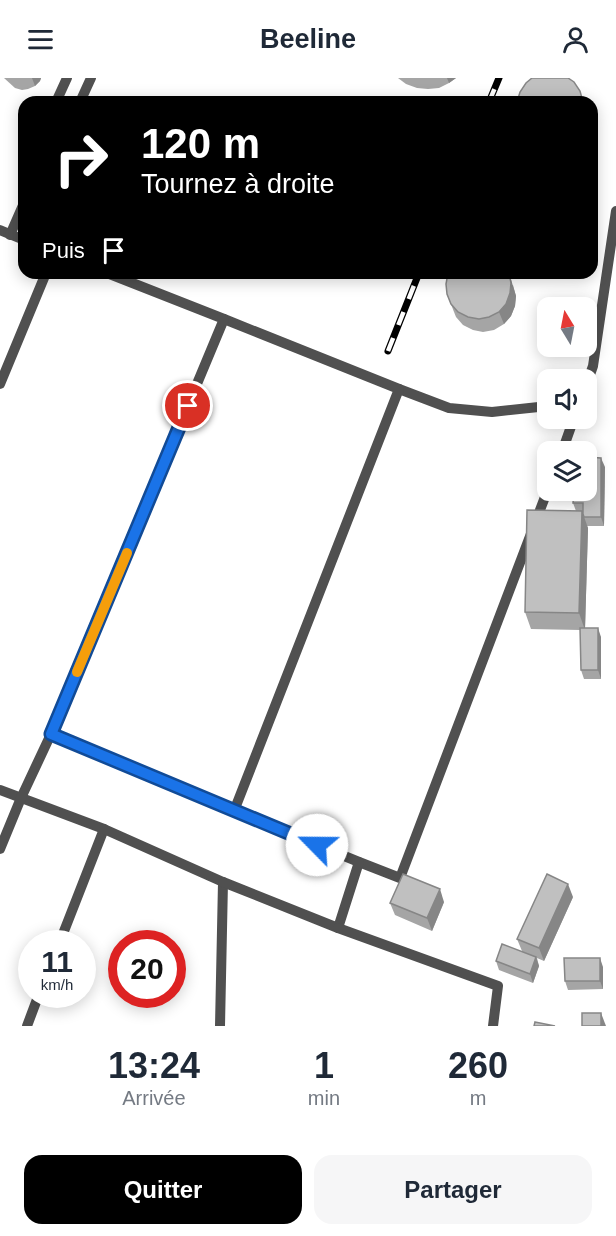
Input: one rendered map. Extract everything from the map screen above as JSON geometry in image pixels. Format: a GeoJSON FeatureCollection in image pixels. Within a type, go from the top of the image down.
{"type":"FeatureCollection","features":[{"type":"Feature","properties":{"kind":"lane"},"geometry":{"type":"LineString","coordinates":[[59,96],[67,78]]}},
{"type":"Feature","properties":{"kind":"lane"},"geometry":{"type":"LineString","coordinates":[[83,96],[91,78]]}},
{"type":"Feature","properties":{"kind":"lane"},"geometry":{"type":"LineString","coordinates":[[592,369],[616,211]]}},
{"type":"Feature","properties":{"kind":"lane"},"geometry":{"type":"LineString","coordinates":[[5,233],[18,212]]}},
{"type":"Feature","properties":{"kind":"lane"},"geometry":{"type":"LineString","coordinates":[[0,384],[44,279]]}},
{"type":"Feature","properties":{"kind":"lane"},"geometry":{"type":"LineString","coordinates":[[122,279],[449,408],[492,412],[537,407]]}},
{"type":"Feature","properties":{"kind":"lane"},"geometry":{"type":"LineString","coordinates":[[0,849],[51,734],[224,319]]}},
{"type":"Feature","properties":{"kind":"lane"},"geometry":{"type":"LineString","coordinates":[[234,811],[399,389]]}},
{"type":"Feature","properties":{"kind":"lane"},"geometry":{"type":"LineString","coordinates":[[51,734],[400,878],[543,501]]}},
{"type":"Feature","properties":{"kind":"lane"},"geometry":{"type":"LineString","coordinates":[[0,790],[104,829],[223,882],[338,928],[498,986],[493,1026]]}},
{"type":"Feature","properties":{"kind":"lane"},"geometry":{"type":"LineString","coordinates":[[64,930],[104,829]]}},
{"type":"Feature","properties":{"kind":"lane"},"geometry":{"type":"LineString","coordinates":[[338,928],[358,862]]}},
{"type":"Feature","properties":{"kind":"lane"},"geometry":{"type":"LineString","coordinates":[[220,1026],[223,882]]}},
{"type":"Feature","properties":{"kind":"lane"},"geometry":{"type":"LineString","coordinates":[[27,1026],[34,1008]]}},
{"type":"Feature","properties":{"kind":"building"},"geometry":{"type":"Polygon","coordinates":[[[532,78],[568,78],[574,82],[581,96],[519,96],[526,83],[532,78]]]}},
{"type":"Feature","properties":{"kind":"building"},"geometry":{"type":"Polygon","coordinates":[[[447,279],[510,279],[511,283],[506,304],[499,312],[479,319],[458,312],[451,304],[447,279]]]}},
{"type":"Feature","properties":{"kind":"building"},"geometry":{"type":"Polygon","coordinates":[[[597,458],[601,458],[601,517],[584,517],[583,503],[573,503],[573,501],[597,501],[597,458]]]}},
{"type":"Feature","properties":{"kind":"building"},"geometry":{"type":"Polygon","coordinates":[[[527,510],[582,511],[579,613],[525,612],[527,510]]]}},
{"type":"Feature","properties":{"kind":"building"},"geometry":{"type":"Polygon","coordinates":[[[580,628],[598,628],[598,670],[581,670],[580,628]]]}},
{"type":"Feature","properties":{"kind":"building"},"geometry":{"type":"Polygon","coordinates":[[[403,874],[440,889],[427,918],[390,903],[403,874]]]}},
{"type":"Feature","properties":{"kind":"building"},"geometry":{"type":"Polygon","coordinates":[[[547,874],[568,884],[539,948],[517,939],[547,874]]]}},
{"type":"Feature","properties":{"kind":"building"},"geometry":{"type":"Polygon","coordinates":[[[502,944],[536,957],[530,974],[496,961],[502,944]]]}},
{"type":"Feature","properties":{"kind":"building"},"geometry":{"type":"Polygon","coordinates":[[[564,958],[600,958],[600,981],[565,981],[564,958]]]}},
{"type":"Feature","properties":{"kind":"building"},"geometry":{"type":"Polygon","coordinates":[[[582,1013],[601,1013],[601,1026],[582,1026],[582,1013]]]}},
{"type":"Feature","properties":{"kind":"building"},"geometry":{"type":"Polygon","coordinates":[[[535,1022],[555,1026],[534,1026],[535,1022]]]}},
{"type":"Feature","properties":{"kind":"railway"},"geometry":{"type":"LineString","coordinates":[[492,96],[499,78]]}},
{"type":"Feature","properties":{"kind":"railway"},"geometry":{"type":"LineString","coordinates":[[388,351],[417,279]]}},
{"type":"Feature","properties":{"kind":"slow traffic"},"geometry":{"type":"LineString","coordinates":[[77,672],[127,553]]}},
{"type":"Feature","properties":{"kind":"route"},"geometry":{"type":"LineString","coordinates":[[188,406],[51,734],[317,845]]}}]}
